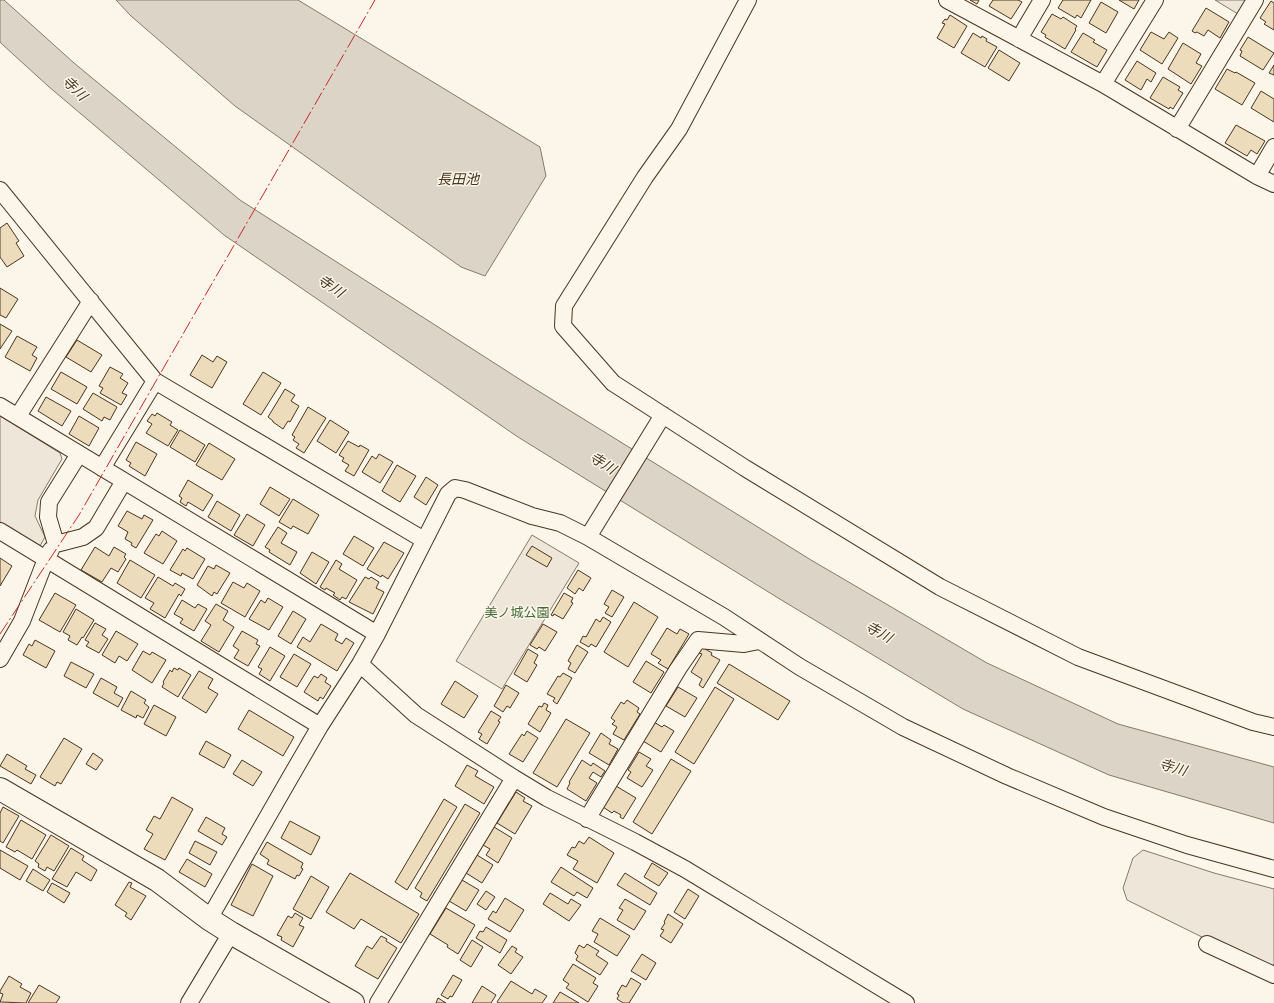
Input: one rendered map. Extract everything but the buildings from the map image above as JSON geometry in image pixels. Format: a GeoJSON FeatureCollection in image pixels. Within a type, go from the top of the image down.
{"type":"FeatureCollection","features":[{"type":"Feature","properties":{"kind":"street"},"geometry":{"type":"LineString","coordinates":[[748,0],[679,128],[645,178],[564,306],[563,326],[613,383],[660,420],[745,468],[947,590],[1078,657],[1253,722],[1274,727]]}},
{"type":"Feature","properties":{"kind":"street"},"geometry":{"type":"LineString","coordinates":[[947,0],[1103,84],[1257,176],[1274,184]]}},
{"type":"Feature","properties":{"kind":"street"},"geometry":{"type":"LineString","coordinates":[[1019,39],[1042,0]]}},
{"type":"Feature","properties":{"kind":"street"},"geometry":{"type":"LineString","coordinates":[[1103,84],[1155,0]]}},
{"type":"Feature","properties":{"kind":"street"},"geometry":{"type":"LineString","coordinates":[[1177,129],[1255,0]]}},
{"type":"Feature","properties":{"kind":"street"},"geometry":{"type":"LineString","coordinates":[[1257,176],[1274,147]]}},
{"type":"Feature","properties":{"kind":"street"},"geometry":{"type":"LineString","coordinates":[[0,190],[155,381],[424,540]]}},
{"type":"Feature","properties":{"kind":"street"},"geometry":{"type":"LineString","coordinates":[[18,416],[91,301]]}},
{"type":"Feature","properties":{"kind":"street"},"geometry":{"type":"LineString","coordinates":[[102,468],[155,381]]}},
{"type":"Feature","properties":{"kind":"street"},"geometry":{"type":"LineString","coordinates":[[0,406],[377,634]]}},
{"type":"Feature","properties":{"kind":"street"},"geometry":{"type":"LineString","coordinates":[[591,533],[660,420]]}},
{"type":"Feature","properties":{"kind":"street"},"geometry":{"type":"LineString","coordinates":[[56,544],[48,517],[49,502],[79,454]]}},
{"type":"Feature","properties":{"kind":"street"},"geometry":{"type":"LineString","coordinates":[[0,659],[22,621],[46,559],[56,544],[83,537],[96,528],[124,481]]}},
{"type":"Feature","properties":{"kind":"street"},"geometry":{"type":"LineString","coordinates":[[209,919],[320,726],[360,664],[377,634],[448,494],[455,488],[465,490],[532,516],[591,533],[800,667],[903,727],[1006,776],[1104,817],[1187,845],[1274,869]]}},
{"type":"Feature","properties":{"kind":"street"},"geometry":{"type":"LineString","coordinates":[[0,531],[320,726]]}},
{"type":"Feature","properties":{"kind":"street"},"geometry":{"type":"LineString","coordinates":[[587,819],[678,669],[698,640],[744,644],[759,641]]}},
{"type":"Feature","properties":{"kind":"street"},"geometry":{"type":"LineString","coordinates":[[360,664],[416,715],[514,778],[547,798],[635,842],[685,870],[906,1003]]}},
{"type":"Feature","properties":{"kind":"street"},"geometry":{"type":"LineString","coordinates":[[378,1003],[514,778]]}},
{"type":"Feature","properties":{"kind":"street"},"geometry":{"type":"LineString","coordinates":[[0,789],[157,880],[209,919],[231,933],[353,1003]]}},
{"type":"Feature","properties":{"kind":"street"},"geometry":{"type":"LineString","coordinates":[[189,1003],[231,933]]}},
{"type":"Feature","properties":{"kind":"street"},"geometry":{"type":"LineString","coordinates":[[1207,944],[1274,975]]}},
{"type":"Feature","properties":{"kind":"green space"},"geometry":{"type":"Polygon","coordinates":[[[1215,0],[1246,0],[1238,14],[1215,0]]]}},
{"type":"Feature","properties":{"kind":"green space"},"geometry":{"type":"Polygon","coordinates":[[[0,416],[60,453],[62,459],[38,500],[35,516],[45,537],[40,546],[0,522],[0,416]]]}},
{"type":"Feature","properties":{"kind":"green space","name":"美ノ城公園"},"geometry":{"type":"Polygon","coordinates":[[[532,535],[579,563],[502,689],[456,661],[532,535]]]}},
{"type":"Feature","properties":{"kind":"green space"},"geometry":{"type":"Polygon","coordinates":[[[1143,850],[1214,873],[1274,889],[1274,970],[1206,939],[1127,900],[1123,888],[1133,858],[1143,850]]]}},
{"type":"Feature","properties":{"kind":"water","name":"寺川"},"geometry":{"type":"Polygon","coordinates":[[[0,0],[4,0],[74,63],[240,200],[527,384],[811,560],[987,663],[1118,724],[1274,767],[1274,823],[1109,775],[963,709],[783,601],[518,437],[224,235],[48,86],[0,42],[0,0]]]}},
{"type":"Feature","properties":{"kind":"water","name":"長田池"},"geometry":{"type":"Polygon","coordinates":[[[116,0],[298,0],[540,147],[546,176],[485,276],[461,267],[235,106],[131,16],[116,0]]]}},
{"type":"Feature","properties":{"kind":"power"},"geometry":{"type":"LineString","coordinates":[[0,634],[79,515],[375,0]]}}]}
